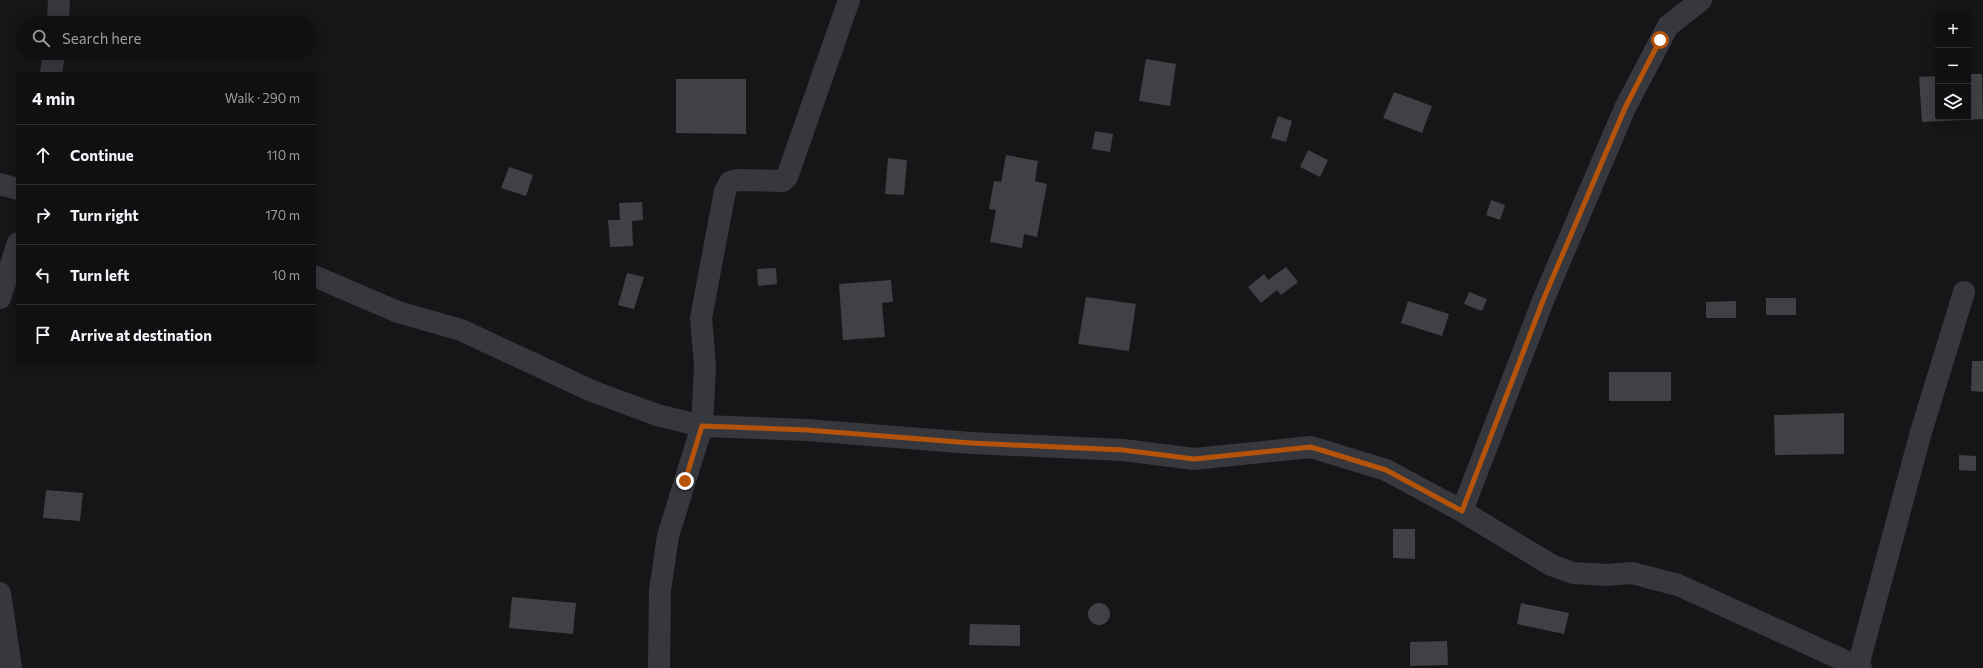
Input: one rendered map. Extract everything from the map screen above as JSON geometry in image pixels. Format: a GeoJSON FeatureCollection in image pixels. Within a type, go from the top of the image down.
{"type":"FeatureCollection","features":[{"type":"Feature","properties":{"kind":"street"},"geometry":{"type":"LineString","coordinates":[[58,16],[59,0]]}},
{"type":"Feature","properties":{"kind":"street"},"geometry":{"type":"LineString","coordinates":[[659,668],[660,590],[668,536],[702,426],[705,366],[701,318],[725,191],[730,182],[738,180],[783,181],[787,177],[849,0]]}},
{"type":"Feature","properties":{"kind":"street"},"geometry":{"type":"LineString","coordinates":[[1462,511],[1544,298],[1625,108],[1668,26],[1701,0]]}},
{"type":"Feature","properties":{"kind":"street"},"geometry":{"type":"LineString","coordinates":[[51,72],[53,60]]}},
{"type":"Feature","properties":{"kind":"street"},"geometry":{"type":"LineString","coordinates":[[0,184],[16,188]]}},
{"type":"Feature","properties":{"kind":"street"},"geometry":{"type":"LineString","coordinates":[[0,298],[16,249]]}},
{"type":"Feature","properties":{"kind":"street"},"geometry":{"type":"LineString","coordinates":[[316,277],[398,312],[461,330],[599,394],[657,415],[702,426],[807,430],[971,443],[1123,450],[1194,459],[1311,447],[1386,470],[1462,511],[1551,565],[1573,573],[1607,575],[1632,573],[1678,584],[1859,667],[1921,432],[1964,292]]}},
{"type":"Feature","properties":{"kind":"street"},"geometry":{"type":"LineString","coordinates":[[0,593],[11,668]]}},
{"type":"Feature","properties":{"kind":"building"},"geometry":{"type":"Polygon","coordinates":[[[1146,59],[1176,64],[1170,106],[1139,101],[1146,59]]]}},
{"type":"Feature","properties":{"kind":"building"},"geometry":{"type":"Polygon","coordinates":[[[1971,74],[1982,74],[1983,119],[1971,120],[1971,74]]]}},
{"type":"Feature","properties":{"kind":"building"},"geometry":{"type":"Polygon","coordinates":[[[1935,76],[1935,120],[1963,120],[1922,122],[1919,77],[1935,76]]]}},
{"type":"Feature","properties":{"kind":"building"},"geometry":{"type":"Polygon","coordinates":[[[676,79],[746,79],[746,134],[676,133],[676,79]]]}},
{"type":"Feature","properties":{"kind":"building"},"geometry":{"type":"Polygon","coordinates":[[[1394,92],[1432,106],[1422,133],[1383,118],[1394,92]]]}},
{"type":"Feature","properties":{"kind":"building"},"geometry":{"type":"Polygon","coordinates":[[[1278,116],[1292,121],[1286,142],[1271,138],[1278,116]]]}},
{"type":"Feature","properties":{"kind":"building"},"geometry":{"type":"Polygon","coordinates":[[[1095,131],[1113,134],[1110,152],[1092,149],[1095,131]]]}},
{"type":"Feature","properties":{"kind":"building"},"geometry":{"type":"Polygon","coordinates":[[[1308,150],[1328,160],[1320,177],[1300,167],[1308,150]]]}},
{"type":"Feature","properties":{"kind":"building"},"geometry":{"type":"Polygon","coordinates":[[[1006,155],[1038,161],[1035,181],[1047,184],[1037,237],[1024,234],[1022,248],[990,242],[996,210],[989,209],[994,181],[1001,182],[1006,155]]]}},
{"type":"Feature","properties":{"kind":"building"},"geometry":{"type":"Polygon","coordinates":[[[888,158],[907,160],[904,195],[885,194],[888,158]]]}},
{"type":"Feature","properties":{"kind":"building"},"geometry":{"type":"Polygon","coordinates":[[[509,167],[533,175],[526,196],[501,188],[509,167]]]}},
{"type":"Feature","properties":{"kind":"building"},"geometry":{"type":"Polygon","coordinates":[[[1491,200],[1505,205],[1500,220],[1486,215],[1491,200]]]}},
{"type":"Feature","properties":{"kind":"building"},"geometry":{"type":"Polygon","coordinates":[[[642,202],[643,220],[632,221],[633,246],[610,247],[608,220],[620,220],[619,203],[642,202]]]}},
{"type":"Feature","properties":{"kind":"building"},"geometry":{"type":"Polygon","coordinates":[[[1286,267],[1298,282],[1281,295],[1277,290],[1261,303],[1248,287],[1264,274],[1268,280],[1286,267]]]}},
{"type":"Feature","properties":{"kind":"building"},"geometry":{"type":"Polygon","coordinates":[[[776,268],[777,284],[758,286],[757,269],[776,268]]]}},
{"type":"Feature","properties":{"kind":"building"},"geometry":{"type":"Polygon","coordinates":[[[627,273],[644,277],[634,309],[618,305],[627,273]]]}},
{"type":"Feature","properties":{"kind":"building"},"geometry":{"type":"Polygon","coordinates":[[[891,280],[893,302],[882,303],[885,337],[843,340],[839,284],[891,280]]]}},
{"type":"Feature","properties":{"kind":"building"},"geometry":{"type":"Polygon","coordinates":[[[1469,292],[1487,299],[1482,311],[1464,304],[1469,292]]]}},
{"type":"Feature","properties":{"kind":"building"},"geometry":{"type":"Polygon","coordinates":[[[1086,297],[1136,304],[1129,351],[1078,344],[1086,297]]]}},
{"type":"Feature","properties":{"kind":"building"},"geometry":{"type":"Polygon","coordinates":[[[1766,298],[1796,298],[1796,315],[1766,315],[1766,298]]]}},
{"type":"Feature","properties":{"kind":"building"},"geometry":{"type":"Polygon","coordinates":[[[1408,301],[1449,314],[1442,336],[1401,323],[1408,301]]]}},
{"type":"Feature","properties":{"kind":"building"},"geometry":{"type":"Polygon","coordinates":[[[1736,301],[1736,318],[1706,318],[1706,302],[1736,301]]]}},
{"type":"Feature","properties":{"kind":"building"},"geometry":{"type":"Polygon","coordinates":[[[1972,361],[1983,361],[1983,392],[1971,391],[1972,361]]]}},
{"type":"Feature","properties":{"kind":"building"},"geometry":{"type":"Polygon","coordinates":[[[1609,372],[1671,372],[1671,401],[1609,401],[1609,372]]]}},
{"type":"Feature","properties":{"kind":"building"},"geometry":{"type":"Polygon","coordinates":[[[1844,413],[1844,454],[1775,455],[1774,415],[1844,413]]]}},
{"type":"Feature","properties":{"kind":"building"},"geometry":{"type":"Polygon","coordinates":[[[1959,455],[1976,456],[1976,471],[1959,470],[1959,455]]]}},
{"type":"Feature","properties":{"kind":"building"},"geometry":{"type":"Polygon","coordinates":[[[46,490],[83,493],[80,521],[43,518],[46,490]]]}},
{"type":"Feature","properties":{"kind":"building"},"geometry":{"type":"Polygon","coordinates":[[[1393,529],[1415,529],[1415,559],[1393,558],[1393,529]]]}},
{"type":"Feature","properties":{"kind":"building"},"geometry":{"type":"Polygon","coordinates":[[[512,597],[576,603],[573,634],[509,628],[512,597]]]}},
{"type":"Feature","properties":{"kind":"building"},"geometry":{"type":"Polygon","coordinates":[[[1099,603],[1107,606],[1110,614],[1107,622],[1099,625],[1091,622],[1088,614],[1091,606],[1099,603]]]}},
{"type":"Feature","properties":{"kind":"building"},"geometry":{"type":"Polygon","coordinates":[[[1521,603],[1569,613],[1564,634],[1517,624],[1521,603]]]}},
{"type":"Feature","properties":{"kind":"building"},"geometry":{"type":"Polygon","coordinates":[[[970,624],[1020,625],[1020,646],[969,645],[970,624]]]}},
{"type":"Feature","properties":{"kind":"building"},"geometry":{"type":"Polygon","coordinates":[[[1447,641],[1448,665],[1410,666],[1410,642],[1447,641]]]}},
{"type":"Feature","properties":{"kind":"route"},"geometry":{"type":"LineString","coordinates":[[685,481],[702,426],[807,430],[971,443],[1123,450],[1194,459],[1311,447],[1386,470],[1462,511],[1544,298],[1625,108],[1660,40]]}}]}
